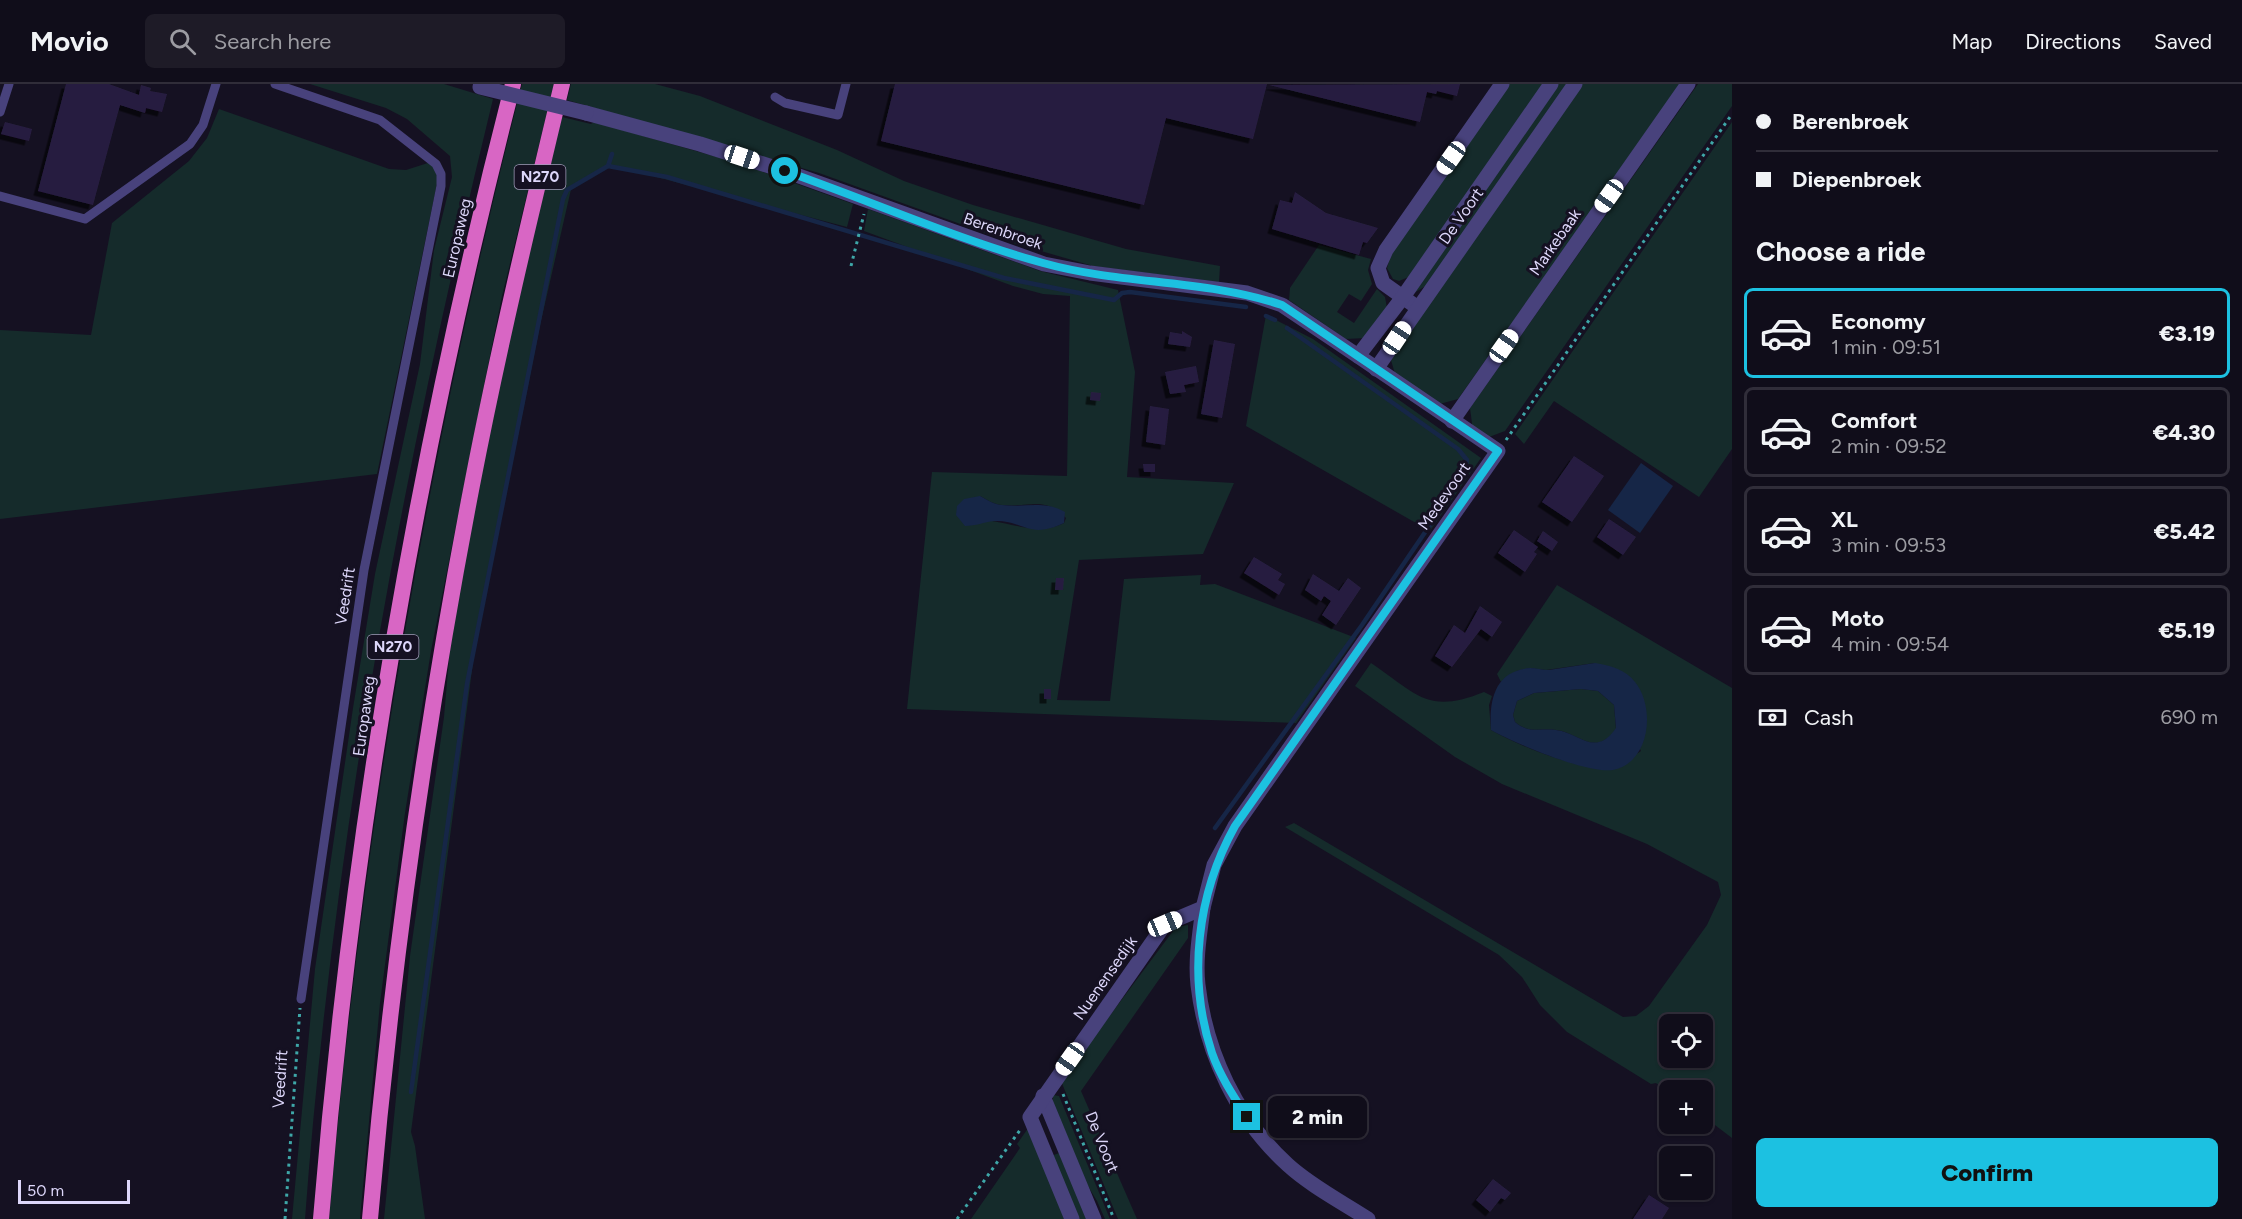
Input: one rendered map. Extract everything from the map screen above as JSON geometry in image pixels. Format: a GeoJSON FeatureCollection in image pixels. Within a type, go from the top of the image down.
{"type":"FeatureCollection","features":[{"type":"Feature","properties":{"kind":"highway","name":"Europaweg"},"geometry":{"type":"LineString","coordinates":[[321,1219],[334,1069],[389,671],[424,478],[467,271],[513,84]]}},
{"type":"Feature","properties":{"kind":"highway","name":"N270"},"geometry":{"type":"LineString","coordinates":[[369,1219],[398,948],[439,675],[481,440],[517,270],[562,84]]}},
{"type":"Feature","properties":{"kind":"street"},"geometry":{"type":"LineString","coordinates":[[1418,308],[1383,283],[1378,268],[1386,250],[1502,84]]}},
{"type":"Feature","properties":{"kind":"street","name":"De Voort"},"geometry":{"type":"LineString","coordinates":[[1359,356],[1403,297],[1551,84]]}},
{"type":"Feature","properties":{"kind":"street","name":"De Voort"},"geometry":{"type":"LineString","coordinates":[[1376,369],[1575,84]]}},
{"type":"Feature","properties":{"kind":"street","name":"Markebaak"},"geometry":{"type":"LineString","coordinates":[[1452,421],[1688,84]]}},
{"type":"Feature","properties":{"kind":"street","name":"Berenbroek"},"geometry":{"type":"LineString","coordinates":[[475,85],[700,144],[868,200],[1044,264],[1090,273],[1247,293],[1282,305],[1498,451]]}},
{"type":"Feature","properties":{"kind":"street","name":"Medevoort"},"geometry":{"type":"LineString","coordinates":[[1368,1219],[1289,1166],[1247,1117],[1228,1088],[1212,1053],[1198,983],[1203,908],[1214,865],[1235,826],[1498,451]]}},
{"type":"Feature","properties":{"kind":"street","name":"Nuenensedijk"},"geometry":{"type":"LineString","coordinates":[[1030,1117],[1165,924],[1203,908]]}},
{"type":"Feature","properties":{"kind":"street"},"geometry":{"type":"LineString","coordinates":[[1043,1096],[1094,1219]]}},
{"type":"Feature","properties":{"kind":"street"},"geometry":{"type":"LineString","coordinates":[[1030,1117],[1072,1219]]}},
{"type":"Feature","properties":{"kind":"lane"},"geometry":{"type":"LineString","coordinates":[[0,112],[9,84]]}},
{"type":"Feature","properties":{"kind":"lane"},"geometry":{"type":"LineString","coordinates":[[0,196],[85,219],[190,144],[203,125],[216,84]]}},
{"type":"Feature","properties":{"kind":"lane","name":"Veedrift"},"geometry":{"type":"LineString","coordinates":[[275,84],[380,120],[436,164],[441,174],[441,186],[364,570],[301,999]]}},
{"type":"Feature","properties":{"kind":"lane"},"geometry":{"type":"LineString","coordinates":[[775,97],[785,103],[838,115],[846,84]]}},
{"type":"Feature","properties":{"kind":"path"},"geometry":{"type":"LineString","coordinates":[[1498,451],[1732,114]]}},
{"type":"Feature","properties":{"kind":"path"},"geometry":{"type":"LineString","coordinates":[[851,266],[868,200]]}},
{"type":"Feature","properties":{"kind":"path","name":"Veedrift"},"geometry":{"type":"LineString","coordinates":[[285,1219],[301,999]]}},
{"type":"Feature","properties":{"kind":"path","name":"De Voort"},"geometry":{"type":"LineString","coordinates":[[1056,1079],[1114,1219]]}},
{"type":"Feature","properties":{"kind":"path"},"geometry":{"type":"LineString","coordinates":[[957,1219],[1030,1117]]}},
{"type":"Feature","properties":{"kind":"green space"},"geometry":{"type":"Polygon","coordinates":[[[310,84],[444,84],[493,99],[460,237],[401,515],[353,796],[317,1077],[305,1219],[292,1219],[315,969],[353,708],[375,574],[420,364],[434,250],[452,177],[450,156],[407,119],[386,108],[310,84]]]}},
{"type":"Feature","properties":{"kind":"green space"},"geometry":{"type":"Polygon","coordinates":[[[522,84],[554,84],[502,296],[431,651],[405,813],[380,1003],[360,1219],[329,1219],[360,932],[402,647],[456,365],[522,84]]]}},
{"type":"Feature","properties":{"kind":"green space"},"geometry":{"type":"Polygon","coordinates":[[[571,84],[655,84],[700,96],[837,150],[904,181],[973,205],[1126,249],[1220,266],[1219,282],[1093,266],[1013,243],[819,173],[567,100],[571,84]]]}},
{"type":"Feature","properties":{"kind":"green space"},"geometry":{"type":"Polygon","coordinates":[[[1507,84],[1545,84],[1411,276],[1399,281],[1393,279],[1387,268],[1393,248],[1507,84]]]}},
{"type":"Feature","properties":{"kind":"green space"},"geometry":{"type":"Polygon","coordinates":[[[1555,84],[1568,84],[1429,284],[1414,293],[1555,84]]]}},
{"type":"Feature","properties":{"kind":"green space"},"geometry":{"type":"Polygon","coordinates":[[[1578,84],[1681,84],[1458,399],[1436,405],[1395,374],[1391,360],[1578,84]]]}},
{"type":"Feature","properties":{"kind":"green space"},"geometry":{"type":"Polygon","coordinates":[[[1698,84],[1732,84],[1732,106],[1505,431],[1489,437],[1473,431],[1470,408],[1698,84]]]}},
{"type":"Feature","properties":{"kind":"green space"},"geometry":{"type":"Polygon","coordinates":[[[219,109],[389,169],[406,170],[431,162],[439,174],[377,474],[0,519],[0,330],[91,335],[112,223],[189,161],[207,138],[219,109]]]}},
{"type":"Feature","properties":{"kind":"green space"},"geometry":{"type":"Polygon","coordinates":[[[562,117],[591,124],[594,122],[738,163],[853,204],[847,227],[611,165],[572,185],[541,321],[474,655],[411,1132],[425,1219],[384,1219],[410,956],[444,717],[451,636],[477,488],[524,273],[562,117]]]}},
{"type":"Feature","properties":{"kind":"green space"},"geometry":{"type":"Polygon","coordinates":[[[1732,122],[1732,449],[1699,497],[1554,401],[1524,444],[1515,434],[1732,122]]]}},
{"type":"Feature","properties":{"kind":"green space"},"geometry":{"type":"Polygon","coordinates":[[[868,209],[1040,271],[1118,290],[1135,372],[1127,477],[1234,483],[1203,554],[1079,560],[1057,700],[1110,701],[1124,579],[1201,575],[1200,585],[1215,584],[1356,638],[1296,723],[907,709],[932,472],[1067,476],[1070,296],[1043,294],[1013,286],[864,231],[868,209]],[[980,496],[992,521],[1037,529],[1055,527],[1064,523],[1066,518],[1051,507],[1036,504],[999,505],[980,496]]]}},
{"type":"Feature","properties":{"kind":"green space"},"geometry":{"type":"Polygon","coordinates":[[[1319,245],[1371,259],[1368,270],[1372,284],[1361,301],[1349,294],[1337,312],[1354,323],[1377,289],[1385,297],[1387,308],[1365,338],[1346,339],[1289,300],[1290,288],[1319,245]]]}},
{"type":"Feature","properties":{"kind":"green space"},"geometry":{"type":"Polygon","coordinates":[[[1266,315],[1313,339],[1481,458],[1430,531],[1246,426],[1266,315]]]}},
{"type":"Feature","properties":{"kind":"green space"},"geometry":{"type":"Polygon","coordinates":[[[1557,585],[1732,688],[1732,1138],[1713,1124],[1713,1080],[1659,1080],[1659,1085],[1651,1084],[1567,1032],[1540,1005],[1522,977],[1499,955],[1285,827],[1294,823],[1623,1017],[1636,1016],[1649,1006],[1707,925],[1721,895],[1718,882],[1647,844],[1502,784],[1455,757],[1355,686],[1371,663],[1423,698],[1449,702],[1484,692],[1492,696],[1489,705],[1491,730],[1533,750],[1581,765],[1611,770],[1641,751],[1595,663],[1546,670],[1530,668],[1517,671],[1501,682],[1497,674],[1557,585]]]}},
{"type":"Feature","properties":{"kind":"green space"},"geometry":{"type":"Polygon","coordinates":[[[1581,689],[1598,691],[1614,705],[1616,729],[1601,742],[1587,742],[1556,730],[1525,728],[1515,722],[1513,715],[1517,701],[1534,693],[1581,689]]]}},
{"type":"Feature","properties":{"kind":"green space"},"geometry":{"type":"Polygon","coordinates":[[[1188,925],[1188,938],[1081,1091],[1137,1219],[1118,1219],[1061,1081],[1176,927],[1188,925]]]}},
{"type":"Feature","properties":{"kind":"green space"},"geometry":{"type":"Polygon","coordinates":[[[1053,1095],[1059,1096],[1110,1219],[1105,1219],[1076,1166],[1053,1105],[1053,1095]]]}},
{"type":"Feature","properties":{"kind":"green space"},"geometry":{"type":"Polygon","coordinates":[[[1031,1124],[1052,1177],[1064,1219],[971,1219],[1020,1148],[1017,1144],[1031,1124]]]}},
{"type":"Feature","properties":{"kind":"green space"},"geometry":{"type":"Polygon","coordinates":[[[1062,1152],[1090,1219],[1077,1219],[1051,1156],[1062,1152]]]}},
{"type":"Feature","properties":{"kind":"water"},"geometry":{"type":"Polygon","coordinates":[[[1641,463],[1673,486],[1640,533],[1608,510],[1641,463]]]}},
{"type":"Feature","properties":{"kind":"water"},"geometry":{"type":"Polygon","coordinates":[[[980,496],[999,505],[1042,505],[1057,508],[1065,512],[1064,523],[1042,530],[1034,530],[1004,521],[965,526],[956,515],[957,506],[964,499],[980,496]]]}},
{"type":"Feature","properties":{"kind":"water"},"geometry":{"type":"Polygon","coordinates":[[[1595,663],[1622,671],[1631,678],[1642,693],[1646,706],[1646,733],[1642,746],[1635,757],[1625,765],[1613,770],[1601,770],[1569,763],[1491,730],[1493,698],[1501,681],[1508,675],[1530,668],[1549,670],[1595,663]],[[1581,689],[1534,693],[1517,701],[1513,715],[1515,722],[1525,728],[1556,730],[1594,743],[1601,741],[1616,728],[1614,705],[1598,691],[1581,689]]]}},
{"type":"Feature","properties":{"kind":"building"},"geometry":{"type":"Polygon","coordinates":[[[66,84],[109,84],[139,95],[141,85],[151,88],[150,91],[167,94],[162,112],[146,108],[145,113],[120,105],[93,205],[38,191],[66,84]]]}},
{"type":"Feature","properties":{"kind":"building"},"geometry":{"type":"Polygon","coordinates":[[[895,84],[1267,84],[1253,139],[1166,118],[1144,205],[881,141],[895,84]]]}},
{"type":"Feature","properties":{"kind":"building"},"geometry":{"type":"Polygon","coordinates":[[[1460,84],[1457,96],[1437,91],[1436,94],[1427,92],[1420,122],[1269,85],[1460,84]]]}},
{"type":"Feature","properties":{"kind":"building"},"geometry":{"type":"Polygon","coordinates":[[[5,122],[32,129],[29,141],[1,134],[5,122]]]}},
{"type":"Feature","properties":{"kind":"building"},"geometry":{"type":"Polygon","coordinates":[[[1295,192],[1326,213],[1378,228],[1367,243],[1363,242],[1359,255],[1272,229],[1280,200],[1292,203],[1295,192]]]}},
{"type":"Feature","properties":{"kind":"building"},"geometry":{"type":"Polygon","coordinates":[[[1182,331],[1192,337],[1190,347],[1168,344],[1170,332],[1182,334],[1182,331]]]}},
{"type":"Feature","properties":{"kind":"building"},"geometry":{"type":"Polygon","coordinates":[[[1214,340],[1235,344],[1222,418],[1201,414],[1214,340]]]}},
{"type":"Feature","properties":{"kind":"building"},"geometry":{"type":"Polygon","coordinates":[[[1196,366],[1199,382],[1184,385],[1186,392],[1170,394],[1165,372],[1196,366]]]}},
{"type":"Feature","properties":{"kind":"building"},"geometry":{"type":"Polygon","coordinates":[[[1091,392],[1101,393],[1100,401],[1090,400],[1091,392]]]}},
{"type":"Feature","properties":{"kind":"building"},"geometry":{"type":"Polygon","coordinates":[[[1150,406],[1169,409],[1165,445],[1146,442],[1150,406]]]}},
{"type":"Feature","properties":{"kind":"building"},"geometry":{"type":"Polygon","coordinates":[[[1574,456],[1604,476],[1572,522],[1542,502],[1574,456]]]}},
{"type":"Feature","properties":{"kind":"building"},"geometry":{"type":"Polygon","coordinates":[[[1143,464],[1155,464],[1155,472],[1144,472],[1143,464]]]}},
{"type":"Feature","properties":{"kind":"building"},"geometry":{"type":"Polygon","coordinates":[[[1609,519],[1636,537],[1623,555],[1597,537],[1609,519]]]}},
{"type":"Feature","properties":{"kind":"building"},"geometry":{"type":"Polygon","coordinates":[[[1514,530],[1538,547],[1534,552],[1537,554],[1525,572],[1498,553],[1514,530]]]}},
{"type":"Feature","properties":{"kind":"building"},"geometry":{"type":"Polygon","coordinates":[[[1543,531],[1558,542],[1552,551],[1537,541],[1543,531]]]}},
{"type":"Feature","properties":{"kind":"building"},"geometry":{"type":"Polygon","coordinates":[[[1254,557],[1282,574],[1278,580],[1285,584],[1279,595],[1244,573],[1254,557]]]}},
{"type":"Feature","properties":{"kind":"building"},"geometry":{"type":"Polygon","coordinates":[[[1313,574],[1339,591],[1348,578],[1361,588],[1336,625],[1322,615],[1331,601],[1324,596],[1321,601],[1305,590],[1313,574]]]}},
{"type":"Feature","properties":{"kind":"building"},"geometry":{"type":"Polygon","coordinates":[[[1056,578],[1064,578],[1063,590],[1055,590],[1056,578]]]}},
{"type":"Feature","properties":{"kind":"building"},"geometry":{"type":"Polygon","coordinates":[[[1480,606],[1502,622],[1492,637],[1481,629],[1452,667],[1435,656],[1454,625],[1465,633],[1480,606]]]}},
{"type":"Feature","properties":{"kind":"building"},"geometry":{"type":"Polygon","coordinates":[[[1044,689],[1051,689],[1051,699],[1044,699],[1044,689]]]}},
{"type":"Feature","properties":{"kind":"building"},"geometry":{"type":"Polygon","coordinates":[[[1493,1179],[1511,1193],[1505,1200],[1501,1198],[1490,1212],[1476,1200],[1493,1179]]]}},
{"type":"Feature","properties":{"kind":"building"},"geometry":{"type":"Polygon","coordinates":[[[1649,1195],[1669,1208],[1662,1219],[1633,1219],[1649,1195]]]}},
{"type":"Feature","properties":{"kind":"waterway"},"geometry":{"type":"LineString","coordinates":[[612,154],[608,166],[667,177],[1004,278],[1114,300],[1122,293],[1130,292],[1246,307]]}},
{"type":"Feature","properties":{"kind":"waterway"},"geometry":{"type":"LineString","coordinates":[[411,1092],[467,684],[563,199],[567,190],[608,166]]}},
{"type":"Feature","properties":{"kind":"waterway"},"geometry":{"type":"LineString","coordinates":[[1266,316],[1275,320]]}},
{"type":"Feature","properties":{"kind":"waterway"},"geometry":{"type":"LineString","coordinates":[[1215,828],[1362,625],[1464,475],[1467,460],[1458,449],[1287,328]]}},
{"type":"Feature","properties":{"kind":"route"},"geometry":{"type":"LineString","coordinates":[[785,171],[1044,264],[1090,273],[1247,293],[1282,305],[1498,451],[1296,737],[1235,826],[1214,865],[1203,908],[1198,983],[1212,1053],[1228,1088],[1247,1117]]}}]}
